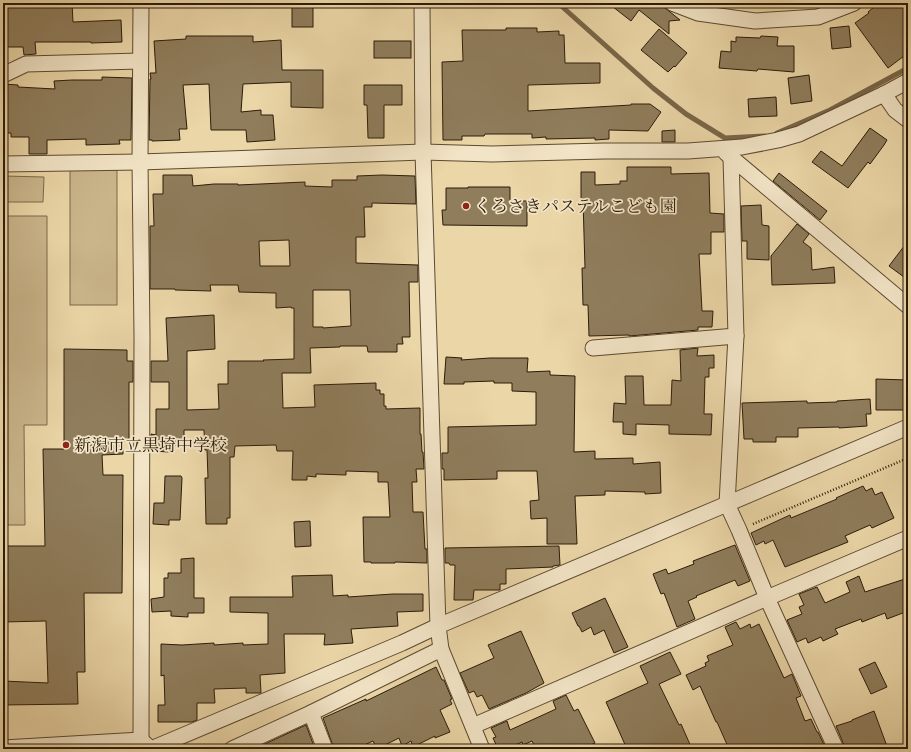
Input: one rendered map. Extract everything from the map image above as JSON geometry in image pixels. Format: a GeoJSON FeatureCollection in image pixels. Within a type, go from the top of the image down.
{"type":"FeatureCollection","features":[{"type":"Feature","properties":{"kind":"street"},"geometry":{"type":"LineString","coordinates":[[140,744],[142,336],[140,162],[141,3]]}},
{"type":"Feature","properties":{"kind":"street"},"geometry":{"type":"LineString","coordinates":[[422,3],[423,152],[438,626],[441,649],[482,749]]}},
{"type":"Feature","properties":{"kind":"street"},"geometry":{"type":"LineString","coordinates":[[672,3],[698,13],[756,21],[818,17],[854,3]]}},
{"type":"Feature","properties":{"kind":"street"},"geometry":{"type":"LineString","coordinates":[[3,75],[26,64],[140,61]]}},
{"type":"Feature","properties":{"kind":"street"},"geometry":{"type":"LineString","coordinates":[[3,164],[140,162],[423,152],[492,154],[604,151],[688,151],[726,153],[742,147],[799,134],[908,81]]}},
{"type":"Feature","properties":{"kind":"street"},"geometry":{"type":"LineString","coordinates":[[884,94],[895,110],[908,120]]}},
{"type":"Feature","properties":{"kind":"street"},"geometry":{"type":"LineString","coordinates":[[726,153],[908,306]]}},
{"type":"Feature","properties":{"kind":"street"},"geometry":{"type":"LineString","coordinates":[[726,153],[736,336],[727,504],[767,598],[836,749]]}},
{"type":"Feature","properties":{"kind":"street"},"geometry":{"type":"LineString","coordinates":[[593,348],[736,336]]}},
{"type":"Feature","properties":{"kind":"street"},"geometry":{"type":"LineString","coordinates":[[3,748],[140,744],[151,749],[908,427]]}},
{"type":"Feature","properties":{"kind":"street"},"geometry":{"type":"LineString","coordinates":[[473,726],[908,538]]}},
{"type":"Feature","properties":{"kind":"street"},"geometry":{"type":"LineString","coordinates":[[232,749],[311,713],[441,649]]}},
{"type":"Feature","properties":{"kind":"street"},"geometry":{"type":"LineString","coordinates":[[311,713],[325,749]]}},
{"type":"Feature","properties":{"kind":"path"},"geometry":{"type":"LineString","coordinates":[[739,530],[908,458]]}},
{"type":"Feature","properties":{"kind":"shaded area"},"geometry":{"type":"Polygon","coordinates":[[[70,170],[117,170],[117,305],[70,305],[70,170]]]}},
{"type":"Feature","properties":{"kind":"shaded area"},"geometry":{"type":"Polygon","coordinates":[[[3,176],[44,177],[43,202],[3,202],[3,176]]]}},
{"type":"Feature","properties":{"kind":"shaded area"},"geometry":{"type":"Polygon","coordinates":[[[3,216],[47,216],[47,425],[24,425],[25,525],[3,525],[3,216]]]}},
{"type":"Feature","properties":{"kind":"building"},"geometry":{"type":"Polygon","coordinates":[[[3,3],[72,3],[73,22],[121,20],[122,42],[35,42],[36,54],[24,55],[23,47],[3,47],[3,3]]]}},
{"type":"Feature","properties":{"kind":"building"},"geometry":{"type":"Polygon","coordinates":[[[292,3],[313,3],[313,27],[292,27],[292,3]]]}},
{"type":"Feature","properties":{"kind":"building"},"geometry":{"type":"Polygon","coordinates":[[[608,3],[659,3],[680,20],[669,21],[669,34],[639,10],[631,21],[608,3]]]}},
{"type":"Feature","properties":{"kind":"building"},"geometry":{"type":"Polygon","coordinates":[[[879,3],[908,3],[908,53],[888,68],[855,23],[869,13],[868,12],[879,3]]]}},
{"type":"Feature","properties":{"kind":"building"},"geometry":{"type":"Polygon","coordinates":[[[849,26],[851,47],[832,49],[830,28],[849,26]]]}},
{"type":"Feature","properties":{"kind":"building"},"geometry":{"type":"Polygon","coordinates":[[[506,28],[537,28],[537,32],[559,31],[559,35],[564,35],[565,63],[600,63],[600,83],[528,85],[528,111],[650,104],[661,112],[648,131],[609,130],[609,139],[546,139],[546,137],[532,138],[532,134],[485,134],[484,136],[462,136],[462,140],[443,140],[442,62],[463,61],[462,30],[506,30],[506,28]]]}},
{"type":"Feature","properties":{"kind":"building"},"geometry":{"type":"Polygon","coordinates":[[[659,29],[687,53],[675,67],[674,66],[668,72],[641,50],[659,29]]]}},
{"type":"Feature","properties":{"kind":"building"},"geometry":{"type":"Polygon","coordinates":[[[186,36],[253,36],[253,42],[281,40],[282,70],[323,70],[323,108],[291,107],[291,82],[243,84],[241,112],[261,110],[261,115],[273,115],[275,140],[247,142],[246,130],[211,130],[209,84],[183,85],[187,129],[179,129],[180,140],[149,140],[150,73],[156,73],[154,41],[186,39],[186,36]]]}},
{"type":"Feature","properties":{"kind":"building"},"geometry":{"type":"Polygon","coordinates":[[[761,36],[778,37],[777,46],[794,46],[794,72],[719,68],[721,51],[731,52],[731,41],[736,42],[736,37],[760,38],[761,36]]]}},
{"type":"Feature","properties":{"kind":"building"},"geometry":{"type":"Polygon","coordinates":[[[374,41],[411,41],[411,58],[374,58],[374,41]]]}},
{"type":"Feature","properties":{"kind":"building"},"geometry":{"type":"Polygon","coordinates":[[[809,75],[812,101],[791,104],[788,78],[809,75]]]}},
{"type":"Feature","properties":{"kind":"building"},"geometry":{"type":"Polygon","coordinates":[[[102,77],[132,78],[131,140],[119,140],[120,144],[86,145],[86,139],[47,140],[47,154],[29,154],[29,137],[11,137],[11,133],[3,133],[3,84],[18,85],[18,87],[55,89],[54,81],[102,80],[102,77]]]}},
{"type":"Feature","properties":{"kind":"building"},"geometry":{"type":"Polygon","coordinates":[[[364,85],[402,85],[402,105],[384,105],[384,138],[368,138],[367,105],[364,105],[364,85]]]}},
{"type":"Feature","properties":{"kind":"building"},"geometry":{"type":"Polygon","coordinates":[[[776,97],[777,116],[749,117],[748,99],[776,97]]]}},
{"type":"Feature","properties":{"kind":"building"},"geometry":{"type":"Polygon","coordinates":[[[870,128],[887,140],[870,164],[868,162],[848,188],[812,162],[821,151],[842,166],[870,128]]]}},
{"type":"Feature","properties":{"kind":"building"},"geometry":{"type":"Polygon","coordinates":[[[675,130],[675,142],[662,142],[662,131],[675,130]]]}},
{"type":"Feature","properties":{"kind":"building"},"geometry":{"type":"Polygon","coordinates":[[[627,167],[671,167],[671,174],[709,173],[710,213],[724,214],[724,232],[711,232],[711,254],[699,254],[702,311],[713,311],[712,327],[698,327],[698,330],[629,336],[589,336],[588,305],[583,305],[582,268],[585,268],[581,172],[595,172],[595,185],[620,184],[620,181],[627,181],[627,167]]]}},
{"type":"Feature","properties":{"kind":"building"},"geometry":{"type":"Polygon","coordinates":[[[779,173],[827,211],[820,220],[773,181],[779,173]]]}},
{"type":"Feature","properties":{"kind":"building"},"geometry":{"type":"Polygon","coordinates":[[[163,175],[192,175],[193,186],[214,184],[238,185],[305,182],[305,186],[332,187],[332,180],[357,180],[357,176],[415,176],[416,204],[372,203],[372,207],[364,207],[365,237],[356,237],[356,263],[418,265],[418,282],[409,282],[410,337],[402,337],[403,344],[397,344],[397,352],[368,352],[367,346],[310,348],[311,373],[282,373],[283,408],[315,407],[314,385],[376,383],[376,390],[380,390],[380,394],[384,394],[384,406],[386,406],[386,409],[420,408],[420,434],[424,469],[416,469],[417,482],[412,482],[413,512],[423,512],[427,563],[364,562],[363,517],[390,517],[388,482],[378,482],[378,472],[346,471],[346,475],[316,474],[316,477],[307,476],[307,480],[292,480],[293,451],[277,451],[276,445],[235,446],[234,457],[230,457],[230,518],[227,518],[227,524],[206,524],[205,478],[208,478],[207,450],[205,450],[204,430],[184,430],[184,441],[176,441],[176,445],[170,445],[170,452],[151,451],[151,434],[156,435],[156,409],[169,409],[169,382],[151,382],[151,361],[168,361],[166,318],[214,315],[215,349],[187,351],[187,410],[219,409],[218,384],[228,384],[228,361],[294,359],[294,308],[276,308],[276,293],[239,292],[238,285],[210,285],[211,291],[150,289],[150,226],[154,226],[153,194],[163,194],[163,175]],[[289,240],[259,241],[260,266],[290,266],[289,240]],[[313,290],[313,327],[323,328],[351,326],[350,290],[313,290]]]}},
{"type":"Feature","properties":{"kind":"building"},"geometry":{"type":"Polygon","coordinates":[[[510,187],[510,201],[527,201],[527,226],[443,225],[442,210],[446,210],[446,188],[510,187]]]}},
{"type":"Feature","properties":{"kind":"building"},"geometry":{"type":"Polygon","coordinates":[[[761,205],[762,225],[769,226],[769,260],[747,259],[747,241],[742,241],[741,206],[761,205]]]}},
{"type":"Feature","properties":{"kind":"building"},"geometry":{"type":"Polygon","coordinates":[[[797,224],[809,234],[803,242],[811,248],[812,270],[834,267],[835,283],[772,285],[771,256],[797,224]]]}},
{"type":"Feature","properties":{"kind":"building"},"geometry":{"type":"Polygon","coordinates":[[[908,241],[908,280],[889,266],[908,241]]]}},
{"type":"Feature","properties":{"kind":"building"},"geometry":{"type":"Polygon","coordinates":[[[698,348],[697,356],[714,355],[714,368],[709,368],[709,377],[705,377],[704,414],[712,414],[711,435],[669,434],[669,425],[636,424],[636,435],[623,434],[623,422],[613,422],[614,403],[626,404],[625,376],[643,376],[644,405],[671,405],[672,380],[681,381],[680,350],[698,348]]]}},
{"type":"Feature","properties":{"kind":"building"},"geometry":{"type":"Polygon","coordinates":[[[64,349],[127,350],[127,361],[133,361],[133,382],[129,382],[129,441],[123,441],[123,454],[102,455],[103,475],[123,475],[122,593],[84,593],[85,672],[77,672],[78,704],[3,705],[3,681],[48,683],[46,621],[3,622],[3,546],[45,546],[43,449],[64,449],[64,349]]]}},
{"type":"Feature","properties":{"kind":"building"},"geometry":{"type":"Polygon","coordinates":[[[446,357],[462,358],[461,360],[528,358],[527,372],[550,371],[550,375],[575,376],[574,452],[595,451],[595,459],[633,458],[633,464],[660,462],[661,493],[645,494],[645,492],[605,491],[605,495],[575,496],[577,544],[547,544],[547,518],[531,519],[530,501],[539,500],[537,471],[497,471],[497,479],[444,480],[442,453],[448,453],[448,427],[536,425],[536,392],[512,391],[512,383],[494,383],[494,381],[444,384],[446,357]]]}},
{"type":"Feature","properties":{"kind":"building"},"geometry":{"type":"Polygon","coordinates":[[[876,379],[908,380],[908,410],[876,410],[876,379]]]}},
{"type":"Feature","properties":{"kind":"building"},"geometry":{"type":"Polygon","coordinates":[[[870,399],[871,414],[866,414],[867,426],[798,428],[798,437],[776,437],[776,442],[753,442],[753,439],[744,439],[742,403],[807,401],[807,403],[870,399]]]}},
{"type":"Feature","properties":{"kind":"building"},"geometry":{"type":"Polygon","coordinates":[[[165,476],[181,476],[182,478],[180,520],[169,520],[169,525],[153,524],[154,503],[164,503],[165,476]]]}},
{"type":"Feature","properties":{"kind":"building"},"geometry":{"type":"Polygon","coordinates":[[[863,486],[866,491],[872,488],[875,495],[882,492],[894,518],[872,528],[870,525],[845,536],[848,542],[785,567],[773,540],[765,544],[764,541],[756,545],[751,533],[790,515],[791,518],[837,499],[836,498],[863,486]]]}},
{"type":"Feature","properties":{"kind":"building"},"geometry":{"type":"Polygon","coordinates":[[[310,521],[311,546],[295,547],[294,522],[310,521]]]}},
{"type":"Feature","properties":{"kind":"building"},"geometry":{"type":"Polygon","coordinates":[[[735,545],[750,581],[738,586],[735,580],[696,596],[697,597],[688,601],[695,619],[677,627],[664,593],[661,594],[653,574],[666,569],[668,574],[694,564],[693,561],[735,545]]]}},
{"type":"Feature","properties":{"kind":"building"},"geometry":{"type":"Polygon","coordinates":[[[559,546],[560,565],[553,567],[506,569],[506,584],[500,584],[500,590],[474,590],[473,600],[454,600],[455,565],[445,563],[445,548],[559,546]]]}},
{"type":"Feature","properties":{"kind":"building"},"geometry":{"type":"Polygon","coordinates":[[[194,558],[194,598],[204,598],[204,613],[188,613],[188,617],[171,616],[171,611],[152,612],[151,599],[164,597],[164,578],[168,578],[168,573],[181,573],[181,559],[194,558]]]}},
{"type":"Feature","properties":{"kind":"building"},"geometry":{"type":"Polygon","coordinates":[[[332,575],[333,596],[348,595],[348,597],[423,594],[423,611],[397,612],[398,626],[351,629],[353,643],[324,645],[325,634],[284,634],[285,673],[260,675],[261,693],[246,693],[246,688],[214,689],[215,703],[197,703],[197,720],[192,722],[158,722],[158,705],[165,705],[164,675],[161,676],[161,644],[268,644],[268,613],[230,612],[230,597],[293,597],[292,576],[332,575]]]}},
{"type":"Feature","properties":{"kind":"building"},"geometry":{"type":"Polygon","coordinates":[[[859,576],[865,592],[908,578],[908,611],[887,619],[885,613],[862,622],[861,619],[835,629],[838,634],[823,641],[821,637],[808,643],[806,638],[797,642],[787,620],[802,614],[799,607],[804,605],[799,594],[817,587],[825,603],[850,592],[846,582],[859,576]]]}},
{"type":"Feature","properties":{"kind":"building"},"geometry":{"type":"Polygon","coordinates":[[[605,598],[628,647],[614,653],[604,630],[594,635],[591,627],[582,632],[572,613],[605,598]]]}},
{"type":"Feature","properties":{"kind":"building"},"geometry":{"type":"Polygon","coordinates":[[[736,622],[740,629],[750,624],[751,628],[759,624],[784,678],[792,674],[801,696],[796,698],[805,721],[811,719],[826,749],[729,749],[700,686],[693,690],[686,675],[706,666],[705,663],[709,661],[707,656],[733,645],[725,627],[736,622]]]}},
{"type":"Feature","properties":{"kind":"building"},"geometry":{"type":"Polygon","coordinates":[[[521,631],[544,683],[526,693],[489,709],[482,695],[477,697],[474,691],[469,693],[460,673],[494,658],[488,645],[521,631]]]}},
{"type":"Feature","properties":{"kind":"building"},"geometry":{"type":"Polygon","coordinates":[[[670,652],[681,674],[659,684],[679,725],[681,724],[692,749],[627,749],[606,702],[648,683],[640,666],[670,652]]]}},
{"type":"Feature","properties":{"kind":"building"},"geometry":{"type":"Polygon","coordinates":[[[875,662],[887,687],[871,694],[859,669],[875,662]]]}},
{"type":"Feature","properties":{"kind":"building"},"geometry":{"type":"Polygon","coordinates":[[[436,667],[442,680],[444,680],[452,699],[450,700],[452,704],[440,710],[450,732],[435,738],[435,736],[413,747],[411,741],[402,746],[399,738],[377,749],[373,741],[356,749],[353,745],[344,749],[334,749],[323,718],[366,699],[366,701],[436,667]]]}},
{"type":"Feature","properties":{"kind":"building"},"geometry":{"type":"Polygon","coordinates":[[[566,695],[574,711],[578,709],[595,743],[582,749],[536,749],[532,741],[523,745],[522,742],[506,749],[498,749],[493,738],[496,737],[491,728],[507,721],[510,730],[556,709],[553,701],[566,695]]]}},
{"type":"Feature","properties":{"kind":"building"},"geometry":{"type":"Polygon","coordinates":[[[874,711],[888,749],[845,749],[836,726],[852,721],[874,711]]]}},
{"type":"Feature","properties":{"kind":"building"},"geometry":{"type":"Polygon","coordinates":[[[306,725],[315,749],[254,749],[306,725]]]}},
{"type":"Feature","properties":{"kind":"waterway"},"geometry":{"type":"LineString","coordinates":[[558,3],[653,88],[686,114],[725,138],[765,136]]}},
{"type":"Feature","properties":{"kind":"waterway"},"geometry":{"type":"LineString","coordinates":[[777,133],[830,110],[908,68]]}},
{"type":"Feature","properties":{"kind":"place","name":"くろさきパステルこども園"},"geometry":{"type":"Point","coordinates":[466,206]}},
{"type":"Feature","properties":{"kind":"place","name":"新潟市立黒埼中学校"},"geometry":{"type":"Point","coordinates":[66,445]}}]}
